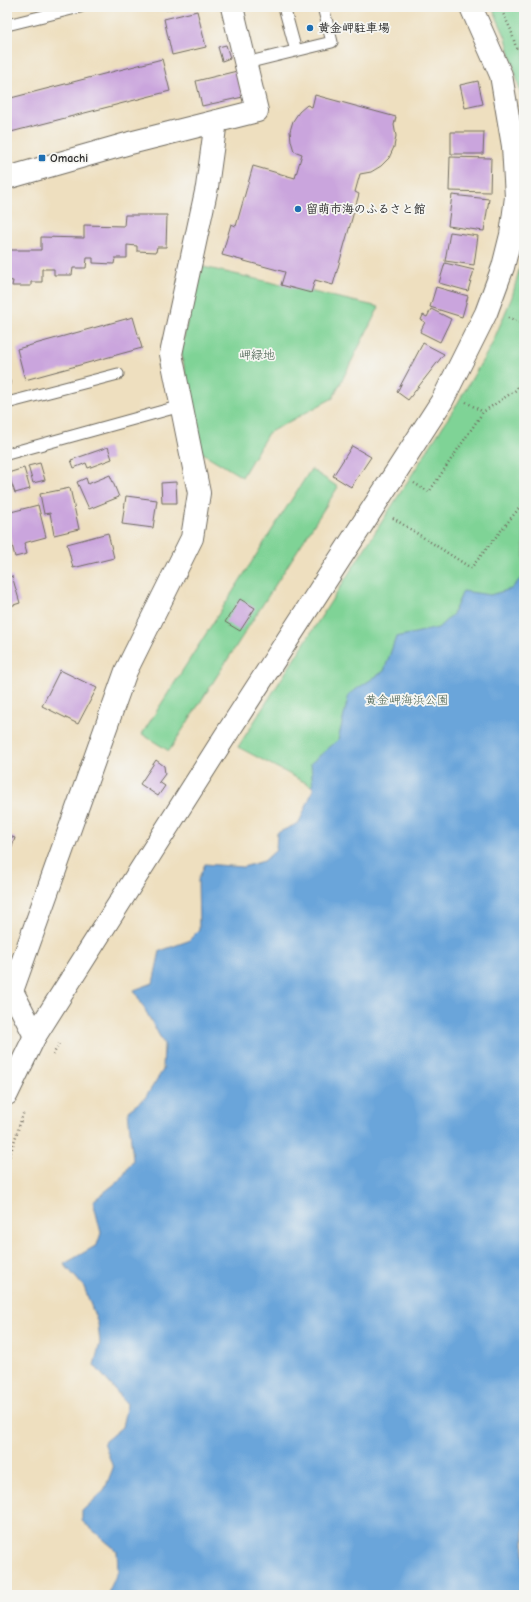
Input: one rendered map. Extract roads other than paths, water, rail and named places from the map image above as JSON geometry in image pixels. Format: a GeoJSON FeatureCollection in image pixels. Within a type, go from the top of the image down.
{"type":"FeatureCollection","features":[{"type":"Feature","properties":{"kind":"street"},"geometry":{"type":"LineString","coordinates":[[7,178],[257,111],[232,7]]}},
{"type":"Feature","properties":{"kind":"street"},"geometry":{"type":"LineString","coordinates":[[7,1094],[35,1036],[224,738],[442,401],[486,313],[503,267],[511,235],[516,197],[514,154],[501,75],[471,7]]}},
{"type":"Feature","properties":{"kind":"street"},"geometry":{"type":"LineString","coordinates":[[35,1036],[12,991],[126,671],[192,538],[199,493],[171,354],[207,187],[216,121]]}},
{"type":"Feature","properties":{"kind":"lane"},"geometry":{"type":"LineString","coordinates":[[7,25],[80,7]]}},
{"type":"Feature","properties":{"kind":"lane"},"geometry":{"type":"LineString","coordinates":[[284,7],[296,51]]}},
{"type":"Feature","properties":{"kind":"lane"},"geometry":{"type":"LineString","coordinates":[[246,63],[332,42],[323,7]]}},
{"type":"Feature","properties":{"kind":"lane"},"geometry":{"type":"LineString","coordinates":[[7,403],[118,374]]}},
{"type":"Feature","properties":{"kind":"lane"},"geometry":{"type":"LineString","coordinates":[[7,454],[181,406]]}},
{"type":"Feature","properties":{"kind":"water"},"geometry":{"type":"Polygon","coordinates":[[[524,575],[524,1595],[113,1595],[108,1593],[118,1571],[117,1551],[82,1521],[82,1511],[104,1491],[113,1468],[104,1442],[122,1427],[127,1404],[94,1365],[100,1343],[98,1324],[84,1287],[64,1264],[97,1245],[101,1233],[93,1201],[121,1179],[133,1160],[128,1111],[145,1098],[163,1070],[164,1044],[134,990],[153,983],[160,951],[188,941],[199,930],[198,880],[205,864],[243,867],[264,861],[276,850],[277,833],[299,823],[313,790],[311,763],[338,740],[349,694],[384,671],[396,637],[438,628],[453,614],[463,591],[490,595],[511,589],[524,575]]]}},
{"type":"Feature","properties":{"kind":"place","name":"黄金岬駐車場"},"geometry":{"type":"Point","coordinates":[310,28]}},
{"type":"Feature","properties":{"kind":"place","name":"Omachi"},"geometry":{"type":"Point","coordinates":[42,158]}},
{"type":"Feature","properties":{"kind":"place","name":"留萌市海のふるさと館"},"geometry":{"type":"Point","coordinates":[298,209]}},
{"type":"Feature","properties":{"kind":"park label","name":"岬緑地"},"geometry":{"type":"Point","coordinates":[257,355]}},
{"type":"Feature","properties":{"kind":"park label","name":"黄金岬海浜公園"},"geometry":{"type":"Point","coordinates":[407,700]}}]}
